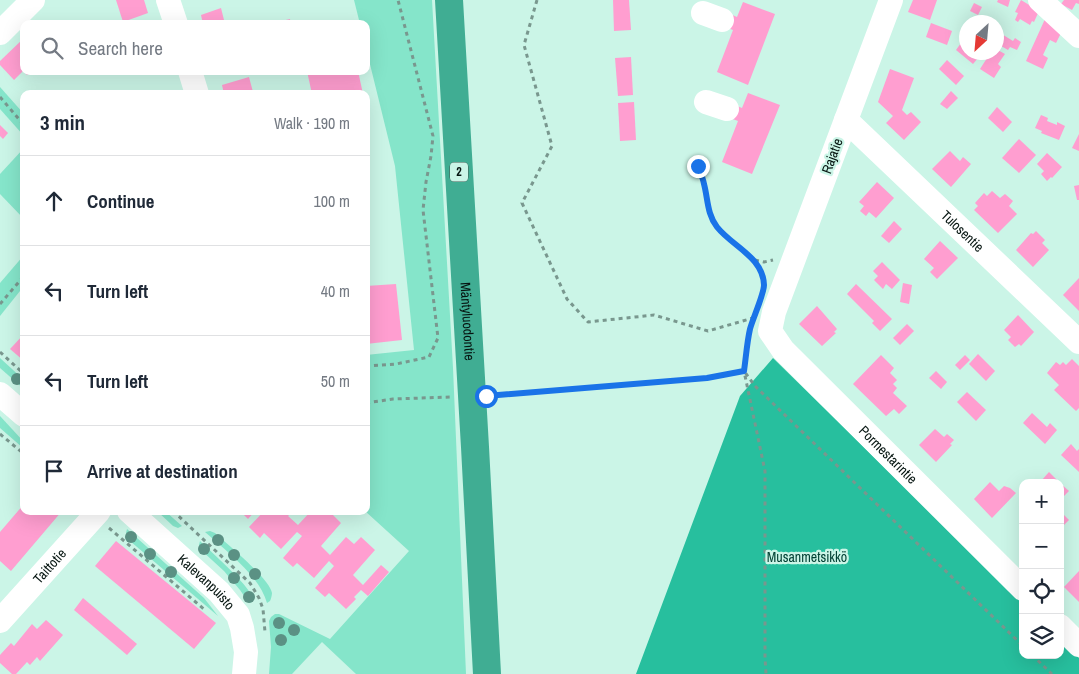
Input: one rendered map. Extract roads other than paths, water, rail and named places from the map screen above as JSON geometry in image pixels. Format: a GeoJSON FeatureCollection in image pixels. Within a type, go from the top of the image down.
{"type":"FeatureCollection","features":[{"type":"Feature","properties":{"kind":"highway","name":"Mäntyluodontie"},"geometry":{"type":"LineString","coordinates":[[449,0],[487,674]]}},
{"type":"Feature","properties":{"kind":"street"},"geometry":{"type":"LineString","coordinates":[[0,33],[33,0]]}},
{"type":"Feature","properties":{"kind":"street"},"geometry":{"type":"LineString","coordinates":[[168,0],[175,20]]}},
{"type":"Feature","properties":{"kind":"street","name":"Rajatie"},"geometry":{"type":"LineString","coordinates":[[761,313],[846,120],[890,0]]}},
{"type":"Feature","properties":{"kind":"street"},"geometry":{"type":"LineString","coordinates":[[1040,0],[1079,36]]}},
{"type":"Feature","properties":{"kind":"street"},"geometry":{"type":"LineString","coordinates":[[191,75],[196,90]]}},
{"type":"Feature","properties":{"kind":"street","name":"Tulosentie"},"geometry":{"type":"LineString","coordinates":[[846,120],[1079,342]]}},
{"type":"Feature","properties":{"kind":"street","name":"Pormestarintie"},"geometry":{"type":"LineString","coordinates":[[761,313],[783,350],[1019,585]]}},
{"type":"Feature","properties":{"kind":"street"},"geometry":{"type":"LineString","coordinates":[[0,394],[20,412]]}},
{"type":"Feature","properties":{"kind":"street","name":"Taittotie"},"geometry":{"type":"LineString","coordinates":[[0,621],[94,515]]}},
{"type":"Feature","properties":{"kind":"street","name":"Kalevanpuisto"},"geometry":{"type":"LineString","coordinates":[[133,515],[219,592],[238,615],[246,652],[244,674]]}},
{"type":"Feature","properties":{"kind":"street"},"geometry":{"type":"LineString","coordinates":[[1064,630],[1079,645]]}},
{"type":"Feature","properties":{"kind":"park label","name":"Musanmetsikkö"},"geometry":{"type":"Point","coordinates":[807,557]}}]}
